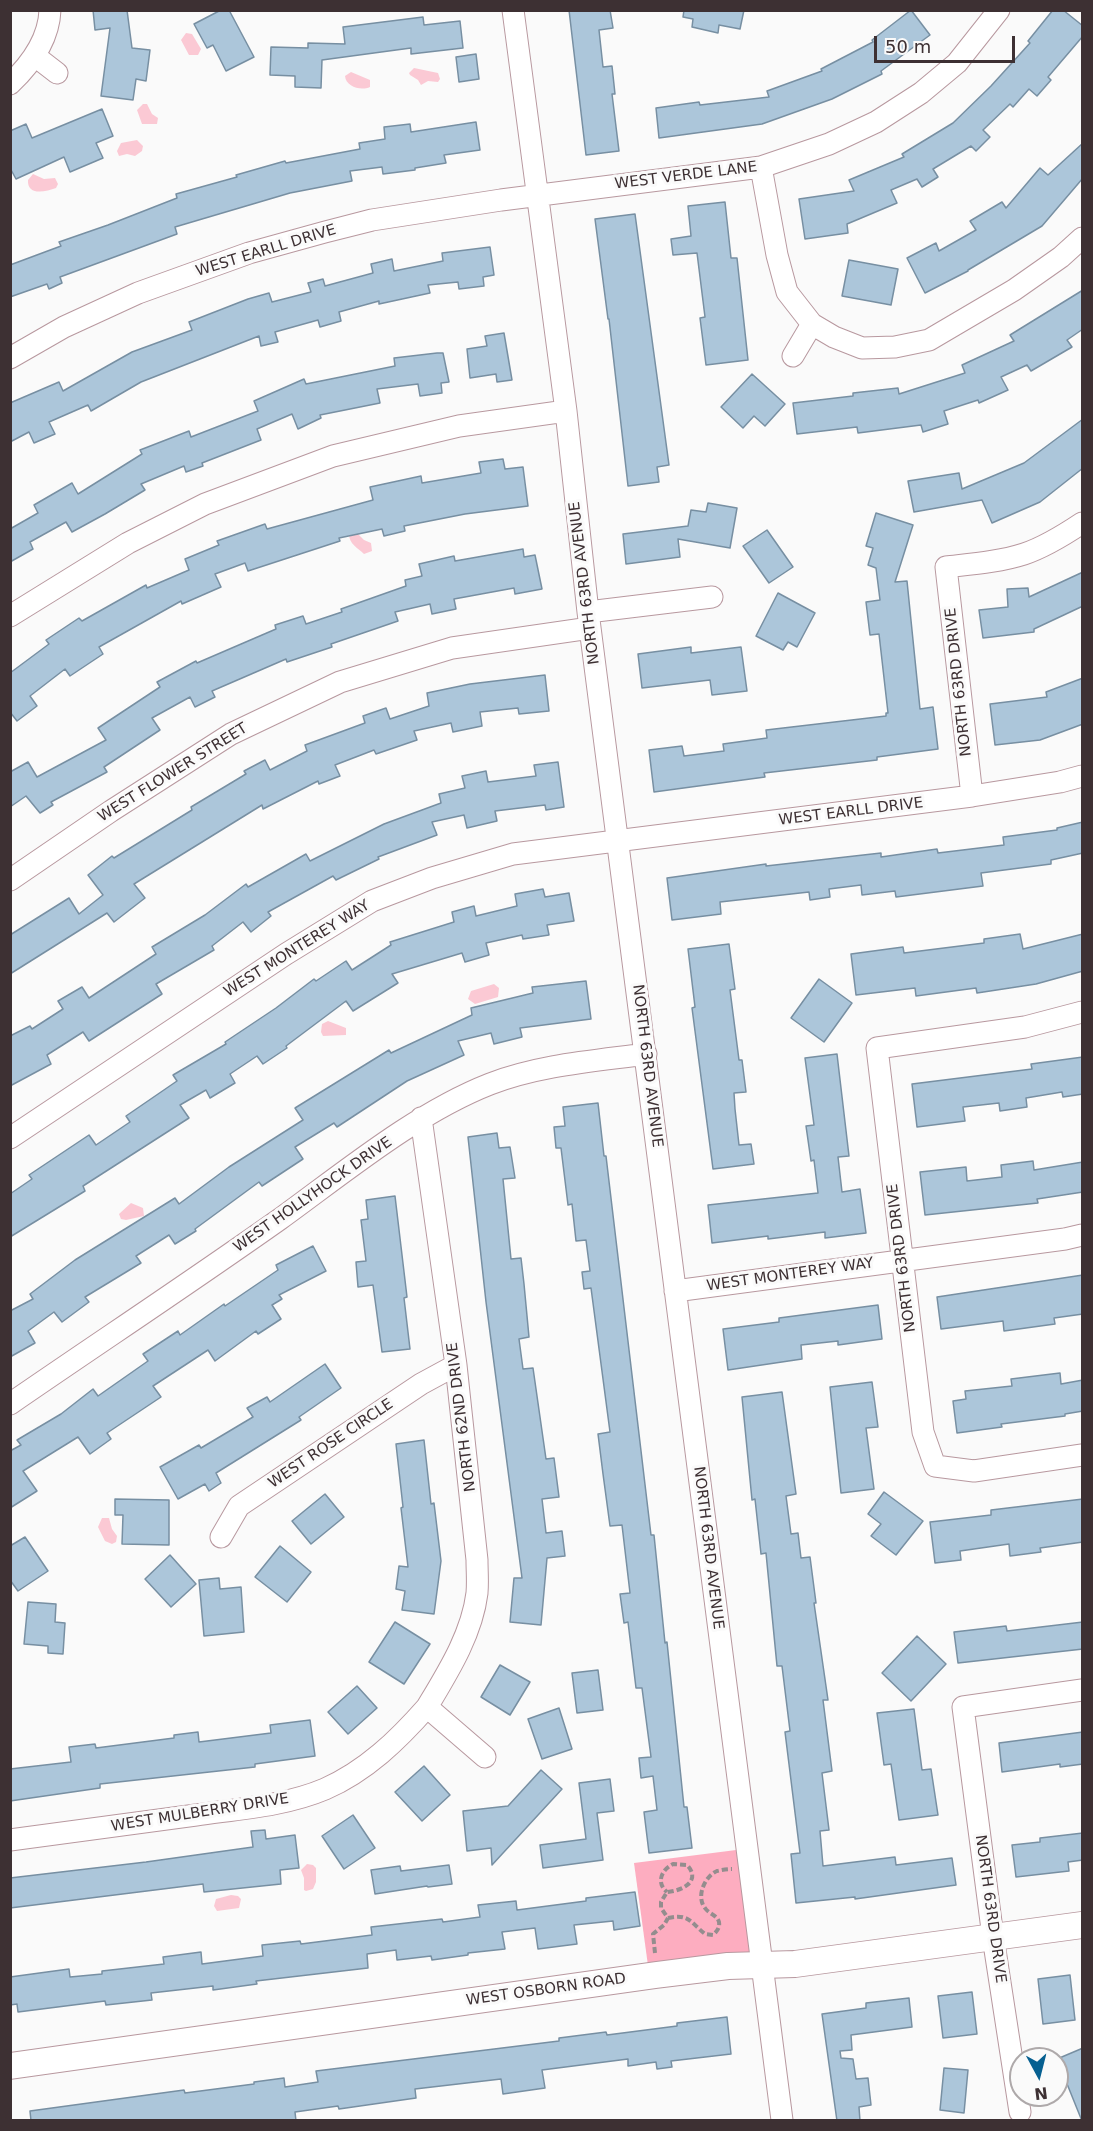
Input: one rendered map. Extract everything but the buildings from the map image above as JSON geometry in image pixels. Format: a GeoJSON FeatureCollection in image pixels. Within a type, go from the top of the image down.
{"type":"FeatureCollection","features":[{"type":"Feature","properties":{"kind":"street"},"geometry":{"type":"LineString","coordinates":[[10,84],[35,56],[44,38],[50,10]]}},
{"type":"Feature","properties":{"kind":"street","name":"NORTH 63RD AVENUE"},"geometry":{"type":"LineString","coordinates":[[513,10],[566,411],[589,620],[782,2121]]}},
{"type":"Feature","properties":{"kind":"street","name":"WEST VERDE LANE"},"geometry":{"type":"LineString","coordinates":[[537,195],[761,167],[829,144],[876,122],[921,93],[957,63],[999,10]]}},
{"type":"Feature","properties":{"kind":"street"},"geometry":{"type":"LineString","coordinates":[[35,56],[57,73]]}},
{"type":"Feature","properties":{"kind":"street"},"geometry":{"type":"LineString","coordinates":[[761,167],[777,255],[787,292],[812,324],[834,338],[862,348],[895,347],[929,340],[1014,290],[1083,238]]}},
{"type":"Feature","properties":{"kind":"street","name":"WEST EARLL DRIVE"},"geometry":{"type":"LineString","coordinates":[[10,357],[64,327],[138,293],[249,253],[372,220],[537,195]]}},
{"type":"Feature","properties":{"kind":"street"},"geometry":{"type":"LineString","coordinates":[[793,356],[812,324]]}},
{"type":"Feature","properties":{"kind":"street"},"geometry":{"type":"LineString","coordinates":[[10,616],[128,543],[196,509],[333,456],[459,426],[566,411]]}},
{"type":"Feature","properties":{"kind":"street","name":"NORTH 63RD DRIVE"},"geometry":{"type":"LineString","coordinates":[[972,796],[946,567],[993,561],[1024,554],[1050,543],[1083,523]]}},
{"type":"Feature","properties":{"kind":"street","name":"WEST FLOWER STREET"},"geometry":{"type":"LineString","coordinates":[[10,880],[111,811],[231,734],[340,682],[452,648],[712,597]]}},
{"type":"Feature","properties":{"kind":"street","name":"WEST EARLL DRIVE"},"geometry":{"type":"LineString","coordinates":[[618,842],[972,796],[1060,782],[1083,776]]}},
{"type":"Feature","properties":{"kind":"street","name":"WEST MONTEREY WAY"},"geometry":{"type":"LineString","coordinates":[[10,1138],[286,954],[372,901],[432,878],[513,854],[618,842]]}},
{"type":"Feature","properties":{"kind":"street","name":"NORTH 63RD DRIVE"},"geometry":{"type":"LineString","coordinates":[[1083,1012],[1005,1030],[877,1048],[923,1432],[935,1466],[974,1471],[1083,1455]]}},
{"type":"Feature","properties":{"kind":"street","name":"WEST HOLLYHOCK DRIVE"},"geometry":{"type":"LineString","coordinates":[[10,1404],[244,1244],[421,1118],[491,1084],[523,1074],[573,1064],[646,1054]]}},
{"type":"Feature","properties":{"kind":"street","name":"NORTH 62ND DRIVE"},"geometry":{"type":"LineString","coordinates":[[421,1118],[456,1365],[475,1537],[477,1592],[471,1618],[458,1653],[428,1707]]}},
{"type":"Feature","properties":{"kind":"street","name":"WEST MONTEREY WAY"},"geometry":{"type":"LineString","coordinates":[[675,1291],[1083,1235]]}},
{"type":"Feature","properties":{"kind":"street","name":"WEST ROSE CIRCLE"},"geometry":{"type":"LineString","coordinates":[[221,1538],[238,1506],[421,1384],[456,1365]]}},
{"type":"Feature","properties":{"kind":"street","name":"NORTH 63RD DRIVE"},"geometry":{"type":"LineString","coordinates":[[1020,2112],[993,1937],[963,1707],[1083,1690]]}},
{"type":"Feature","properties":{"kind":"street"},"geometry":{"type":"LineString","coordinates":[[428,1707],[485,1757]]}},
{"type":"Feature","properties":{"kind":"street","name":"WEST MULBERRY DRIVE"},"geometry":{"type":"LineString","coordinates":[[10,1840],[254,1807],[324,1789],[348,1776],[392,1746],[428,1707]]}},
{"type":"Feature","properties":{"kind":"street","name":"WEST OSBORN ROAD"},"geometry":{"type":"LineString","coordinates":[[10,2066],[656,1975],[728,1966],[795,1964],[1083,1925]]}},
{"type":"Feature","properties":{"kind":"path"},"geometry":{"type":"LineString","coordinates":[[668,1892],[660,1881],[662,1873],[673,1864],[687,1865],[692,1873],[690,1884],[682,1889],[668,1892],[661,1902],[668,1918]]}},
{"type":"Feature","properties":{"kind":"path"},"geometry":{"type":"LineString","coordinates":[[668,1918],[681,1916],[689,1918],[705,1934],[713,1935],[718,1930],[718,1919],[703,1907],[701,1900],[704,1884],[715,1872],[748,1867]]}},
{"type":"Feature","properties":{"kind":"path"},"geometry":{"type":"LineString","coordinates":[[656,1975],[654,1934],[668,1918]]}},
{"type":"Feature","properties":{"kind":"shaded area"},"geometry":{"type":"Polygon","coordinates":[[[186,33],[192,34],[201,49],[198,55],[189,55],[181,40],[186,33]]]}},
{"type":"Feature","properties":{"kind":"shaded area"},"geometry":{"type":"Polygon","coordinates":[[[414,68],[438,73],[440,79],[438,82],[428,81],[421,85],[409,73],[414,68]]]}},
{"type":"Feature","properties":{"kind":"shaded area"},"geometry":{"type":"Polygon","coordinates":[[[351,72],[370,80],[370,87],[358,88],[348,83],[345,76],[351,72]]]}},
{"type":"Feature","properties":{"kind":"shaded area"},"geometry":{"type":"Polygon","coordinates":[[[143,104],[147,104],[152,114],[158,118],[157,124],[142,124],[137,110],[143,104]]]}},
{"type":"Feature","properties":{"kind":"shaded area"},"geometry":{"type":"Polygon","coordinates":[[[137,140],[143,146],[142,151],[135,156],[127,154],[119,156],[117,151],[121,143],[137,140]]]}},
{"type":"Feature","properties":{"kind":"shaded area"},"geometry":{"type":"Polygon","coordinates":[[[33,174],[44,179],[55,178],[58,184],[56,188],[38,192],[30,189],[28,180],[33,174]]]}},
{"type":"Feature","properties":{"kind":"shaded area"},"geometry":{"type":"Polygon","coordinates":[[[357,533],[371,543],[372,551],[364,554],[352,543],[349,534],[357,533]]]}},
{"type":"Feature","properties":{"kind":"shaded area"},"geometry":{"type":"Polygon","coordinates":[[[494,984],[499,988],[498,997],[475,1004],[468,999],[471,991],[494,984]]]}},
{"type":"Feature","properties":{"kind":"shaded area"},"geometry":{"type":"Polygon","coordinates":[[[328,1021],[346,1028],[346,1035],[323,1036],[322,1024],[328,1021]]]}},
{"type":"Feature","properties":{"kind":"shaded area"},"geometry":{"type":"Polygon","coordinates":[[[131,1203],[143,1208],[144,1216],[121,1219],[119,1214],[131,1203]]]}},
{"type":"Feature","properties":{"kind":"shaded area"},"geometry":{"type":"Polygon","coordinates":[[[102,1518],[109,1518],[117,1536],[116,1542],[112,1544],[105,1541],[98,1527],[102,1518]]]}},
{"type":"Feature","properties":{"kind":"shaded area"},"geometry":{"type":"Polygon","coordinates":[[[744,1849],[758,1961],[649,1973],[634,1863],[744,1849]]]}},
{"type":"Feature","properties":{"kind":"shaded area"},"geometry":{"type":"Polygon","coordinates":[[[307,1864],[316,1868],[316,1882],[313,1889],[306,1891],[301,1870],[307,1864]]]}},
{"type":"Feature","properties":{"kind":"shaded area"},"geometry":{"type":"Polygon","coordinates":[[[231,1895],[241,1899],[239,1908],[217,1911],[214,1906],[216,1899],[231,1895]]]}}]}
